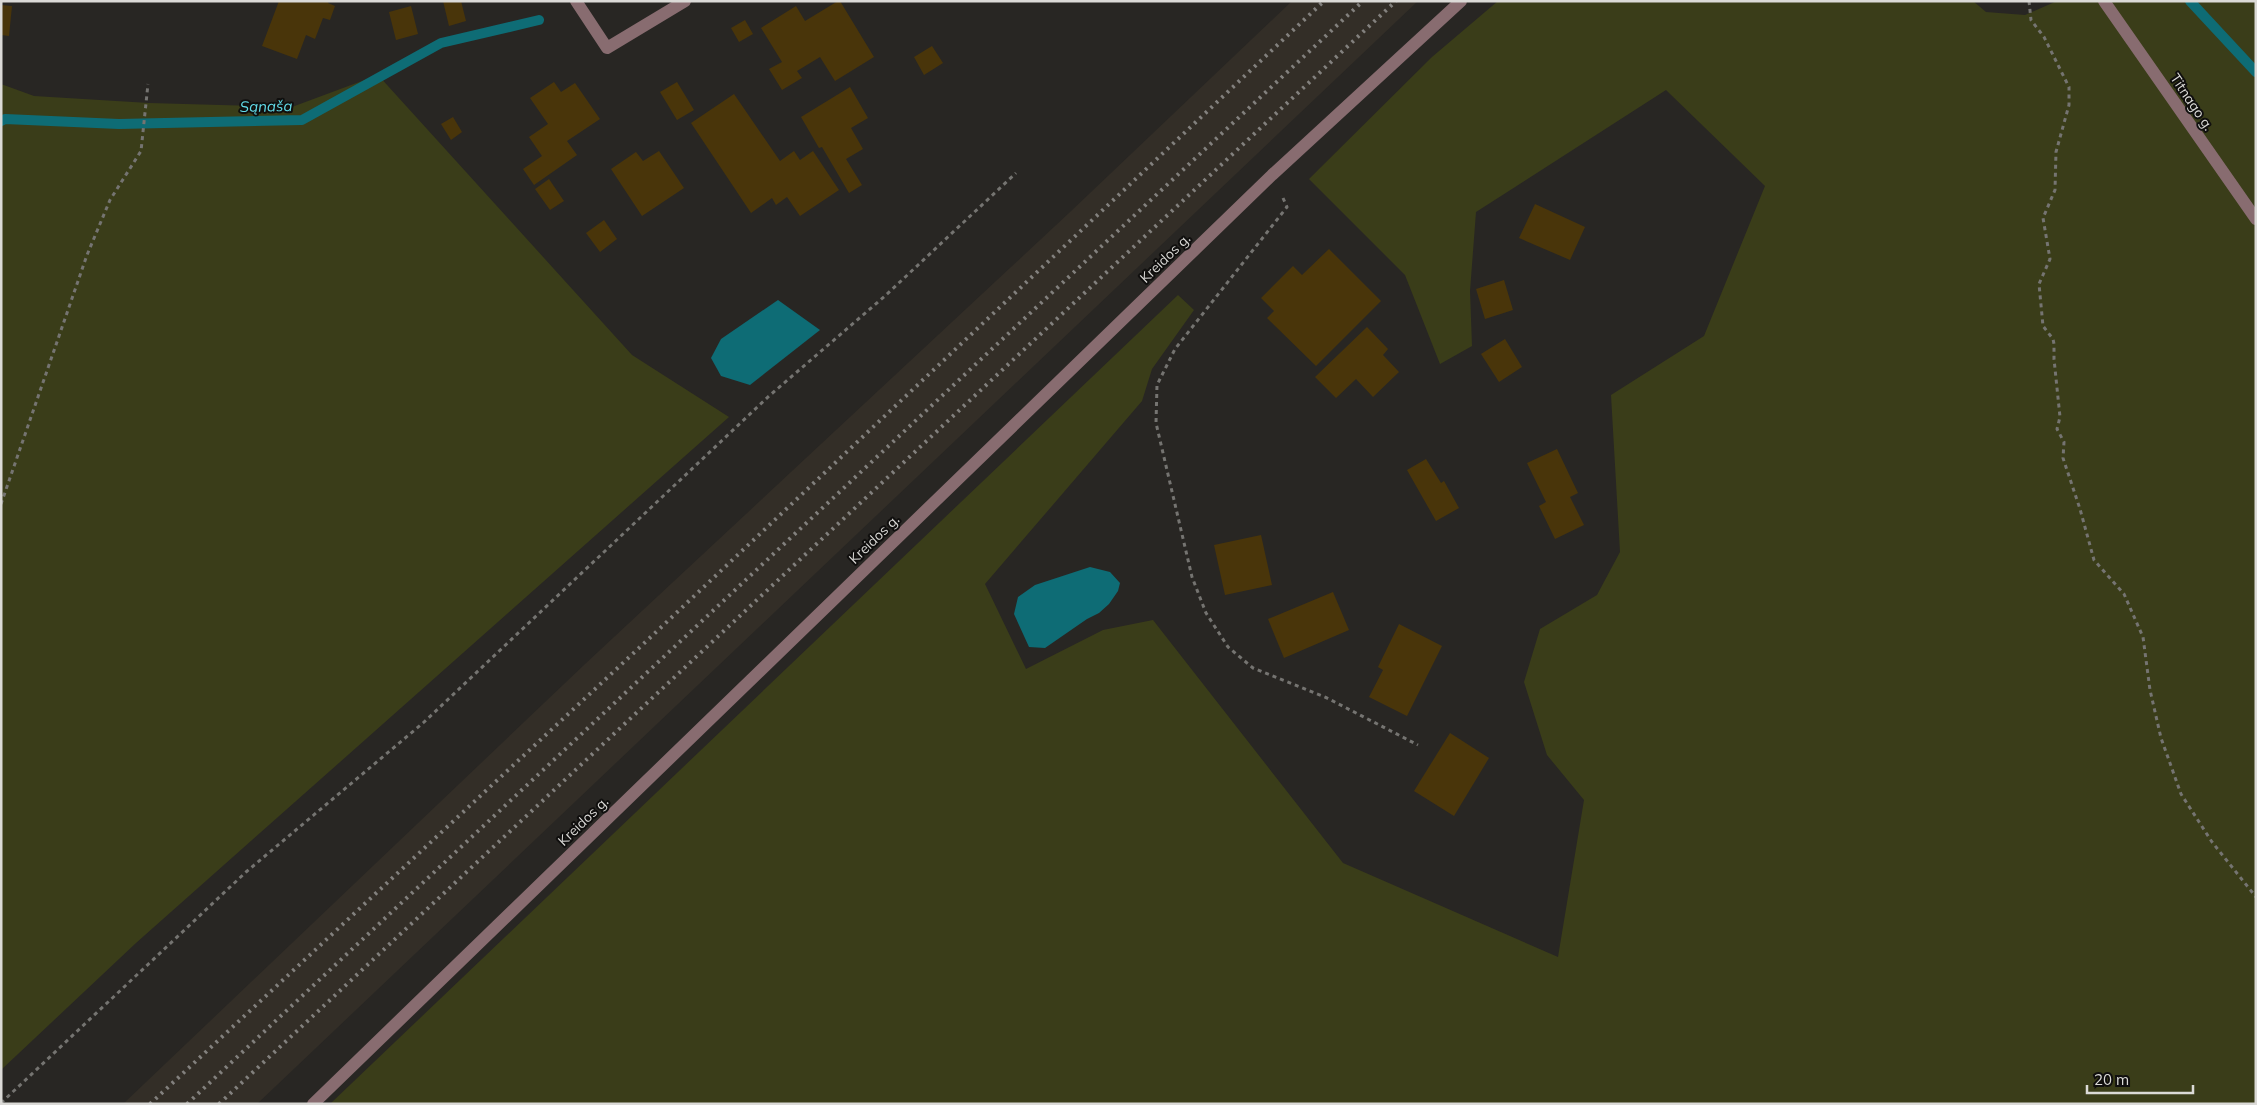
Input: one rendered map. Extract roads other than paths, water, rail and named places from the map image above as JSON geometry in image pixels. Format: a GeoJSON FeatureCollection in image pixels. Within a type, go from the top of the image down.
{"type":"FeatureCollection","features":[{"type":"Feature","properties":{"kind":"street"},"geometry":{"type":"LineString","coordinates":[[576,1],[607,48],[685,1]]}},
{"type":"Feature","properties":{"kind":"street","name":"Kreidos g."},"geometry":{"type":"LineString","coordinates":[[313,1104],[1272,175],[1460,1]]}},
{"type":"Feature","properties":{"kind":"street","name":"Titnago g."},"geometry":{"type":"LineString","coordinates":[[2104,1],[2256,219]]}},
{"type":"Feature","properties":{"kind":"water"},"geometry":{"type":"Polygon","coordinates":[[[778,300],[820,330],[750,385],[721,376],[711,358],[721,339],[778,300]]]}},
{"type":"Feature","properties":{"kind":"water"},"geometry":{"type":"Polygon","coordinates":[[[1090,567],[1110,572],[1120,583],[1118,591],[1109,604],[1099,613],[1045,648],[1029,647],[1014,614],[1018,597],[1035,585],[1090,567]]]}},
{"type":"Feature","properties":{"kind":"waterway","name":"Sąnaša"},"geometry":{"type":"LineString","coordinates":[[2190,1],[2256,72]]}},
{"type":"Feature","properties":{"kind":"waterway","name":"Sąnaša"},"geometry":{"type":"LineString","coordinates":[[1,121],[5,119],[119,124],[302,120],[441,43],[539,20]]}},
{"type":"Feature","properties":{"kind":"railway"},"geometry":{"type":"LineString","coordinates":[[150,1104],[654,634],[1324,1]]}},
{"type":"Feature","properties":{"kind":"railway"},"geometry":{"type":"LineString","coordinates":[[187,1104],[1363,1]]}},
{"type":"Feature","properties":{"kind":"railway"},"geometry":{"type":"LineString","coordinates":[[219,1104],[1396,1]]}}]}
